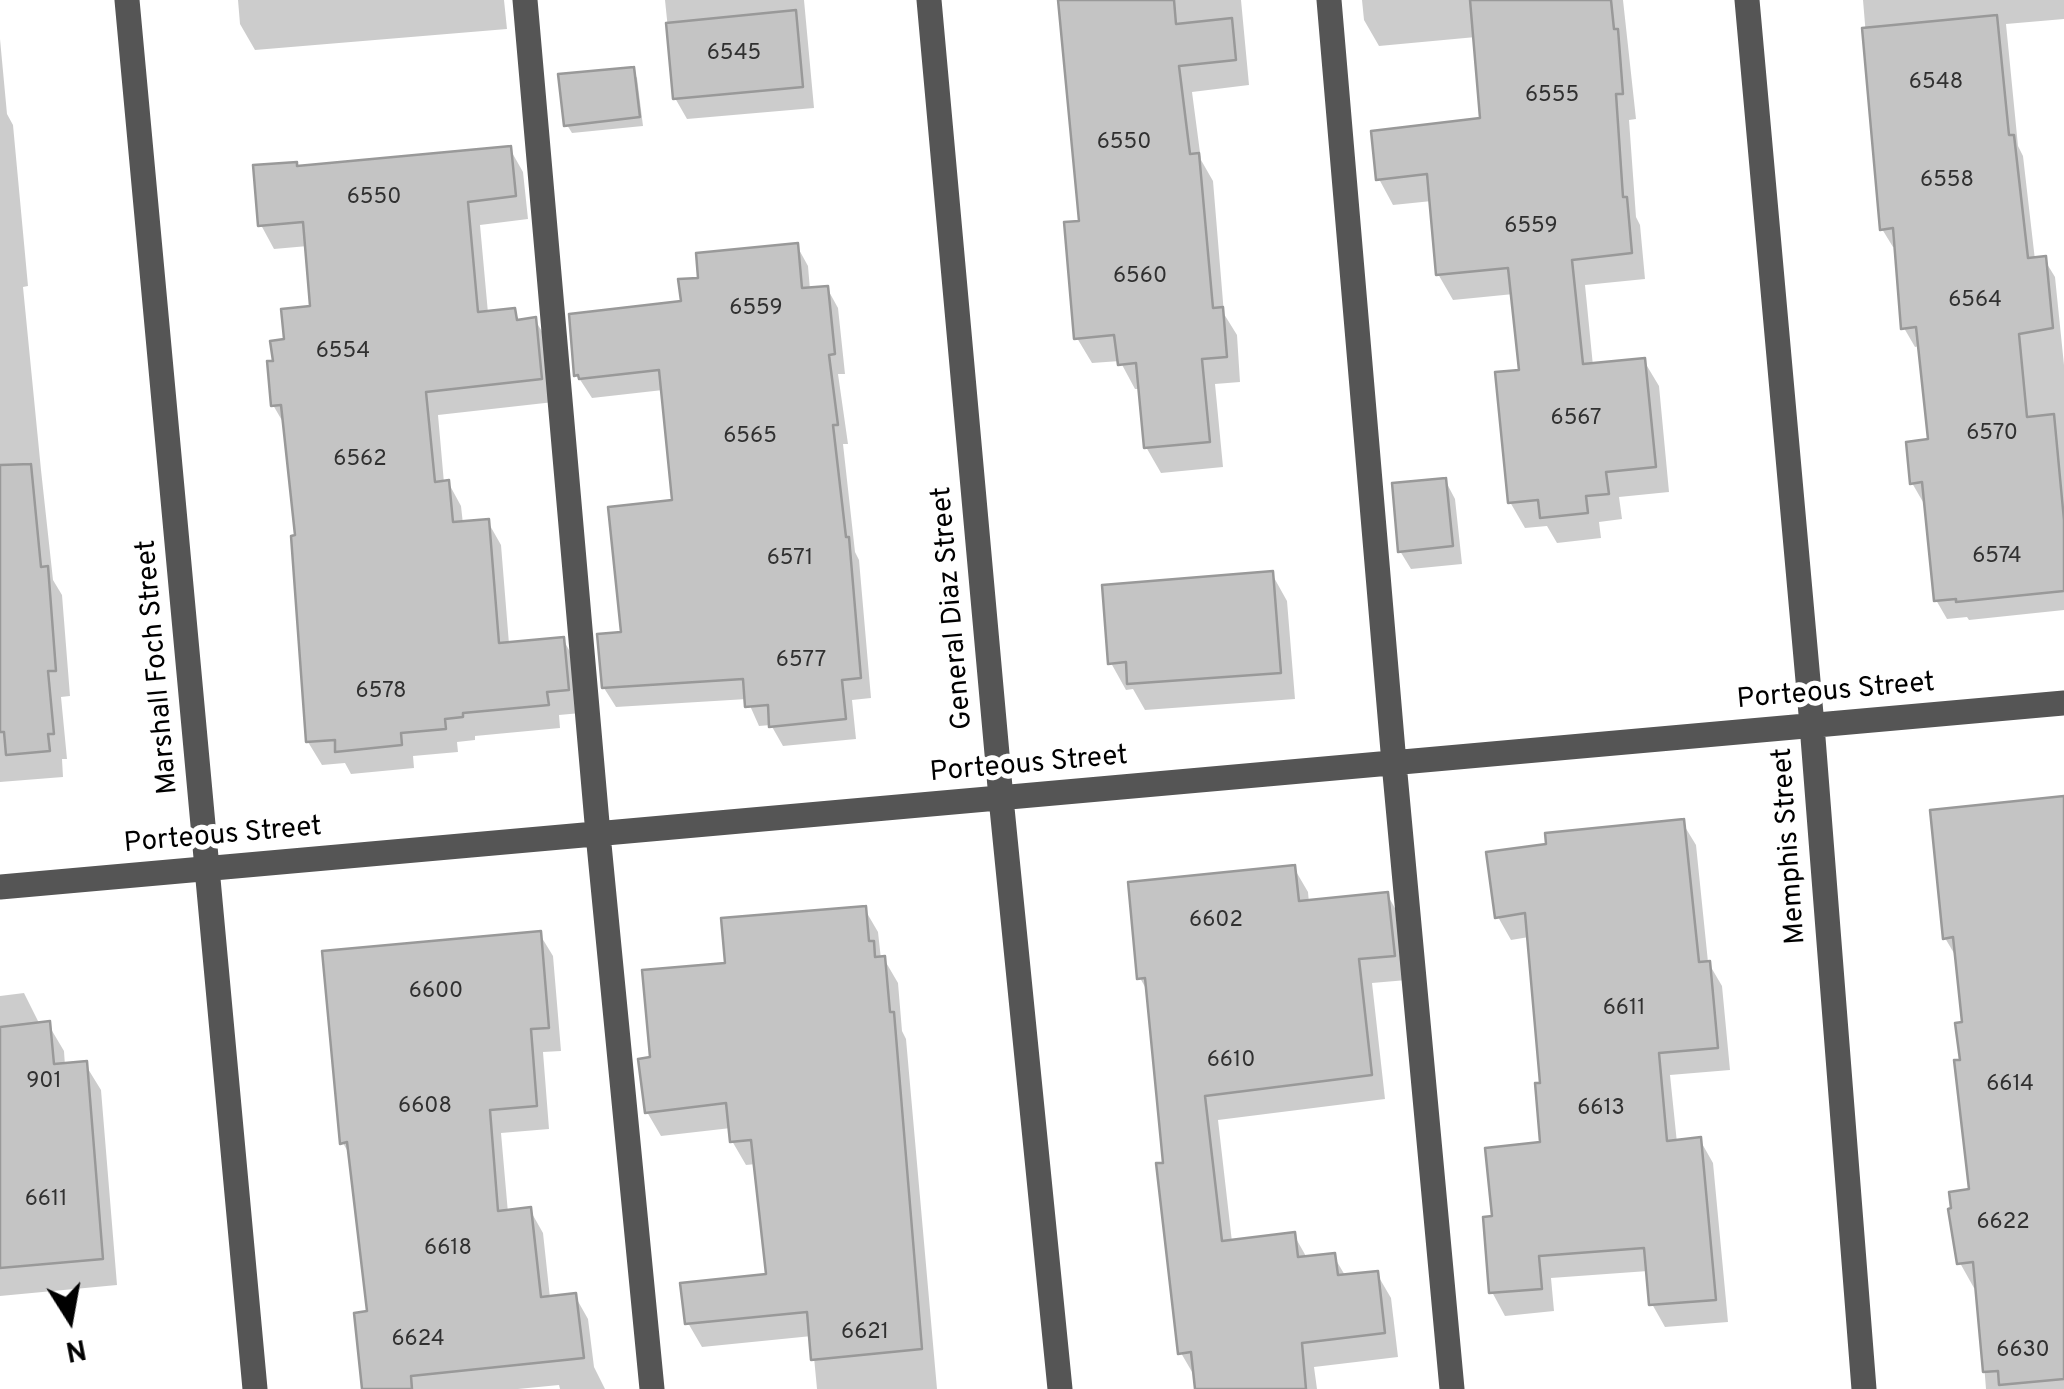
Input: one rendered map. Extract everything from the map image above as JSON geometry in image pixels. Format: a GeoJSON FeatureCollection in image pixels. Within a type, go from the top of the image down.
{"type":"FeatureCollection","features":[{"type":"Feature","properties":{"kind":"street","name":"Marshall Foch Street"},"geometry":{"type":"LineString","coordinates":[[127,0],[255,1389]]}},
{"type":"Feature","properties":{"kind":"street"},"geometry":{"type":"LineString","coordinates":[[525,0],[598,834],[652,1389]]}},
{"type":"Feature","properties":{"kind":"street","name":"General Diaz Street"},"geometry":{"type":"LineString","coordinates":[[929,0],[1060,1389]]}},
{"type":"Feature","properties":{"kind":"street"},"geometry":{"type":"LineString","coordinates":[[1329,0],[1452,1389]]}},
{"type":"Feature","properties":{"kind":"street","name":"Memphis Street"},"geometry":{"type":"LineString","coordinates":[[1747,0],[1812,726],[1864,1389]]}},
{"type":"Feature","properties":{"kind":"street","name":"Porteous Street"},"geometry":{"type":"LineString","coordinates":[[0,887],[2064,703]]}},
{"type":"Feature","properties":{"kind":"building"},"geometry":{"type":"Polygon","coordinates":[[[1058,0],[1174,0],[1176,24],[1232,18],[1236,60],[1179,66],[1190,154],[1199,153],[1213,308],[1223,307],[1227,357],[1202,359],[1210,442],[1144,448],[1136,363],[1118,365],[1114,335],[1074,339],[1064,222],[1079,221],[1058,0]]]}},
{"type":"Feature","properties":{"kind":"building"},"geometry":{"type":"Polygon","coordinates":[[[1470,0],[1611,0],[1614,29],[1618,29],[1623,94],[1616,94],[1623,197],[1627,197],[1632,253],[1572,260],[1583,364],[1645,358],[1656,467],[1606,472],[1609,494],[1586,496],[1588,513],[1540,518],[1538,500],[1508,503],[1495,372],[1519,370],[1508,268],[1436,275],[1427,174],[1376,180],[1371,131],[1480,118],[1470,0]]]}},
{"type":"Feature","properties":{"kind":"building"},"geometry":{"type":"Polygon","coordinates":[[[796,10],[803,87],[673,99],[666,23],[796,10]]]}},
{"type":"Feature","properties":{"kind":"building"},"geometry":{"type":"Polygon","coordinates":[[[1997,15],[2009,135],[2014,135],[2028,258],[2046,256],[2053,328],[2019,334],[2027,417],[2054,414],[2064,520],[2064,591],[1934,601],[1922,482],[1910,484],[1906,442],[1928,439],[1916,327],[1901,329],[1893,228],[1880,230],[1862,28],[1997,15]]]}},
{"type":"Feature","properties":{"kind":"building"},"geometry":{"type":"Polygon","coordinates":[[[634,67],[640,117],[564,126],[558,74],[634,67]]]}},
{"type":"Feature","properties":{"kind":"building"},"geometry":{"type":"Polygon","coordinates":[[[511,146],[516,196],[468,202],[478,312],[515,308],[517,320],[536,317],[542,379],[426,392],[435,482],[449,480],[453,522],[489,519],[499,643],[564,637],[569,690],[547,692],[549,705],[463,713],[463,717],[445,719],[446,729],[401,733],[402,745],[335,752],[335,740],[306,742],[291,536],[295,535],[281,405],[271,406],[267,361],[273,361],[270,341],[284,339],[281,309],[310,306],[303,222],[258,226],[253,165],[297,162],[297,166],[511,146]]]}},
{"type":"Feature","properties":{"kind":"building"},"geometry":{"type":"Polygon","coordinates":[[[798,243],[802,288],[828,286],[835,354],[829,355],[838,425],[833,425],[849,537],[861,678],[842,680],[846,719],[769,727],[768,705],[745,707],[743,679],[602,688],[597,634],[621,632],[608,507],[672,500],[659,370],[579,379],[574,376],[569,314],[681,301],[678,279],[698,278],[696,253],[798,243]]]}},
{"type":"Feature","properties":{"kind":"building"},"geometry":{"type":"Polygon","coordinates":[[[31,464],[41,567],[48,566],[56,671],[48,671],[54,734],[48,734],[50,751],[6,755],[4,732],[0,732],[0,465],[31,464]]]}},
{"type":"Feature","properties":{"kind":"building"},"geometry":{"type":"Polygon","coordinates":[[[1446,478],[1453,546],[1398,552],[1392,483],[1446,478]]]}},
{"type":"Feature","properties":{"kind":"building"},"geometry":{"type":"Polygon","coordinates":[[[1273,571],[1281,673],[1127,684],[1126,662],[1108,664],[1102,585],[1273,571]]]}},
{"type":"Feature","properties":{"kind":"building"},"geometry":{"type":"Polygon","coordinates":[[[2064,796],[2064,1379],[1999,1385],[1998,1371],[1983,1372],[1973,1262],[1957,1264],[1948,1209],[1949,1192],[1969,1189],[1954,1060],[1960,1060],[1955,1023],[1962,1022],[1953,937],[1943,939],[1930,810],[2064,796]]]}},
{"type":"Feature","properties":{"kind":"building"},"geometry":{"type":"Polygon","coordinates":[[[1684,819],[1699,962],[1710,961],[1718,1048],[1659,1053],[1667,1141],[1701,1137],[1716,1300],[1649,1305],[1644,1248],[1539,1256],[1542,1289],[1489,1293],[1483,1217],[1492,1216],[1485,1148],[1540,1142],[1535,1083],[1540,1083],[1525,913],[1495,918],[1486,852],[1546,844],[1545,833],[1684,819]]]}},
{"type":"Feature","properties":{"kind":"building"},"geometry":{"type":"Polygon","coordinates":[[[1295,865],[1299,901],[1388,892],[1395,956],[1359,959],[1372,1075],[1205,1096],[1222,1241],[1295,1232],[1298,1257],[1335,1253],[1338,1275],[1378,1271],[1385,1333],[1302,1343],[1306,1389],[1195,1389],[1191,1352],[1178,1354],[1156,1163],[1163,1163],[1145,978],[1137,979],[1128,882],[1295,865]]]}},
{"type":"Feature","properties":{"kind":"building"},"geometry":{"type":"Polygon","coordinates":[[[866,906],[869,941],[874,941],[875,957],[885,956],[890,1012],[894,1012],[922,1349],[811,1360],[807,1312],[685,1324],[680,1283],[766,1274],[751,1140],[730,1142],[726,1103],[645,1113],[638,1059],[650,1057],[642,970],[725,963],[721,918],[866,906]]]}},
{"type":"Feature","properties":{"kind":"building"},"geometry":{"type":"Polygon","coordinates":[[[541,931],[549,1028],[531,1029],[537,1106],[490,1110],[498,1211],[531,1207],[541,1297],[576,1293],[584,1358],[411,1376],[412,1389],[362,1389],[354,1313],[367,1311],[347,1142],[340,1144],[322,951],[541,931]]]}},
{"type":"Feature","properties":{"kind":"building"},"geometry":{"type":"Polygon","coordinates":[[[50,1021],[54,1064],[87,1061],[103,1259],[0,1268],[0,1027],[50,1021]]]}}]}
